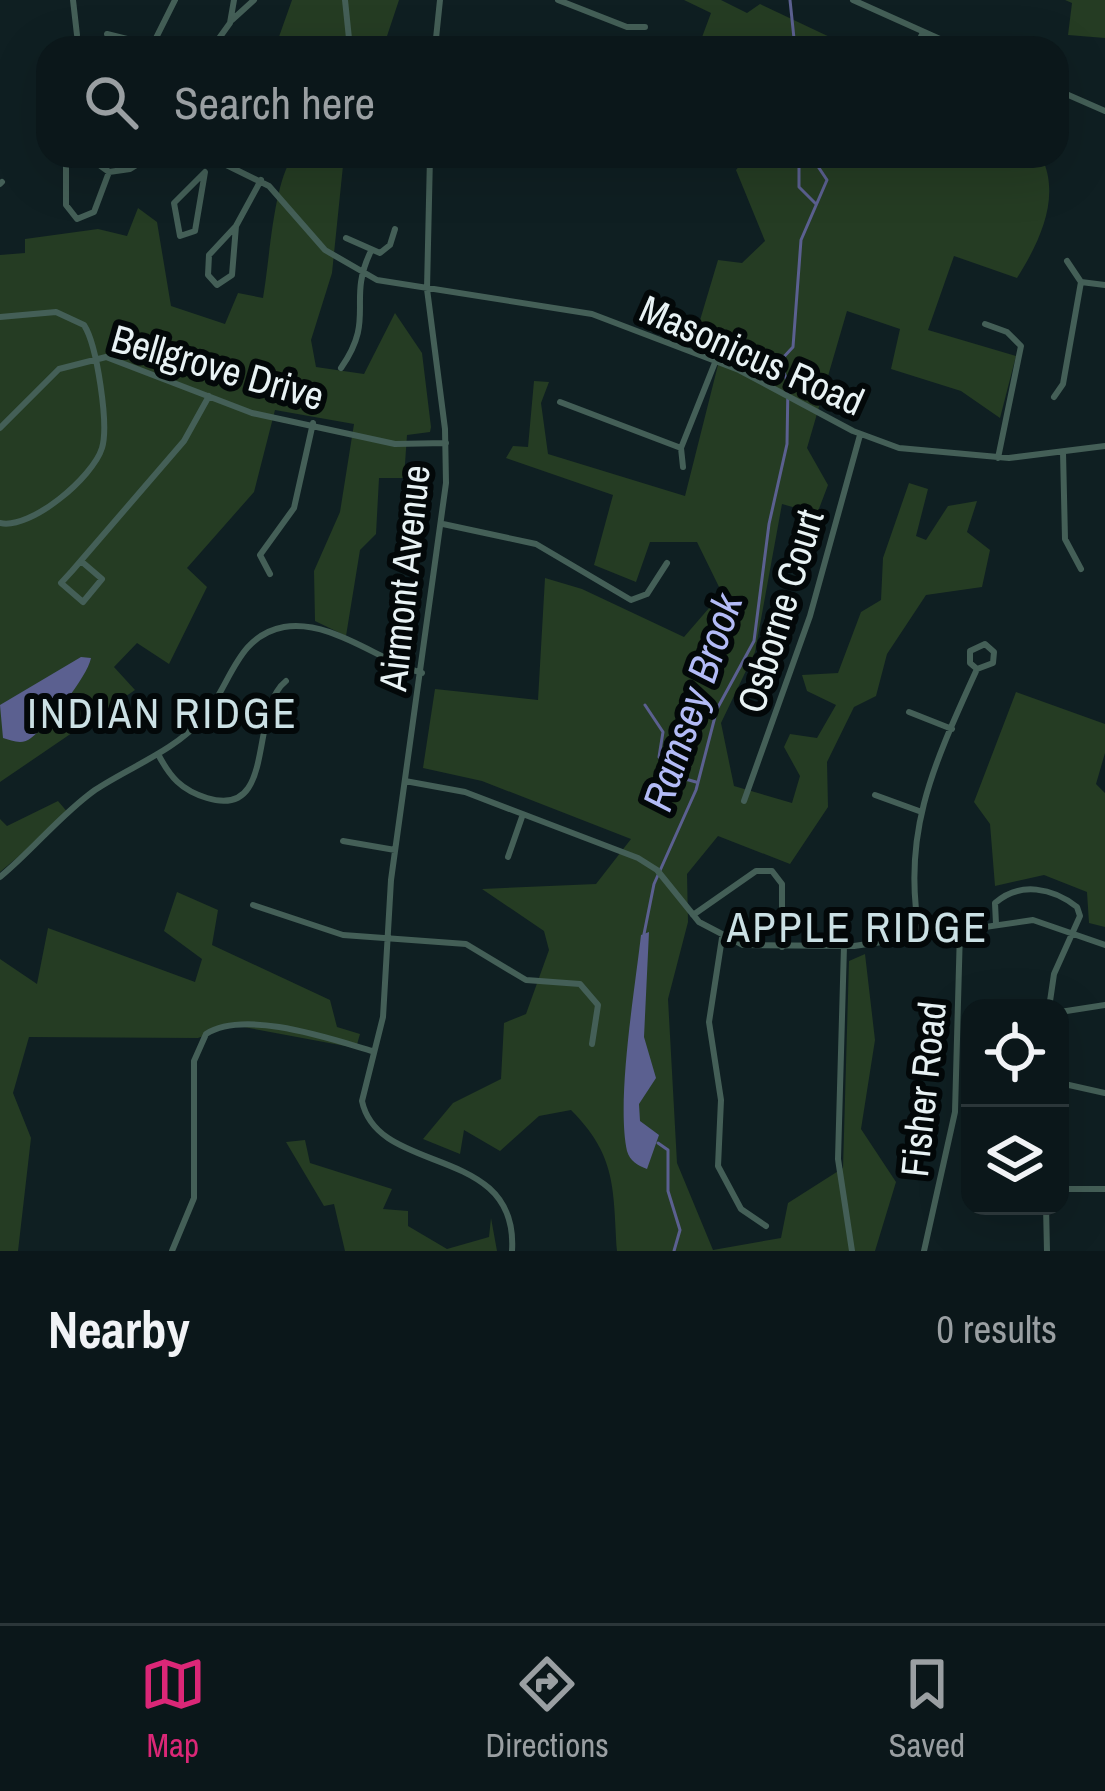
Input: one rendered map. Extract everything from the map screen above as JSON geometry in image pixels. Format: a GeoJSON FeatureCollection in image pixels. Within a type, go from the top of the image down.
{"type":"FeatureCollection","features":[{"type":"Feature","properties":{"kind":"street"},"geometry":{"type":"LineString","coordinates":[[74,0],[77,35]]}},
{"type":"Feature","properties":{"kind":"street"},"geometry":{"type":"LineString","coordinates":[[156,36],[176,0]]}},
{"type":"Feature","properties":{"kind":"street"},"geometry":{"type":"LineString","coordinates":[[230,23],[234,0]]}},
{"type":"Feature","properties":{"kind":"street"},"geometry":{"type":"LineString","coordinates":[[221,36],[254,0]]}},
{"type":"Feature","properties":{"kind":"street"},"geometry":{"type":"LineString","coordinates":[[344,0],[348,36]]}},
{"type":"Feature","properties":{"kind":"street"},"geometry":{"type":"LineString","coordinates":[[436,36],[440,0]]}},
{"type":"Feature","properties":{"kind":"street"},"geometry":{"type":"LineString","coordinates":[[557,0],[627,27],[645,27]]}},
{"type":"Feature","properties":{"kind":"street"},"geometry":{"type":"LineString","coordinates":[[853,0],[932,36]]}},
{"type":"Feature","properties":{"kind":"street"},"geometry":{"type":"LineString","coordinates":[[921,36],[923,32]]}},
{"type":"Feature","properties":{"kind":"street"},"geometry":{"type":"LineString","coordinates":[[107,34],[114,36]]}},
{"type":"Feature","properties":{"kind":"street"},"geometry":{"type":"LineString","coordinates":[[1069,95],[1105,111]]}},
{"type":"Feature","properties":{"kind":"street"},"geometry":{"type":"LineString","coordinates":[[65,168],[66,205],[77,219],[94,212],[109,172]]}},
{"type":"Feature","properties":{"kind":"street"},"geometry":{"type":"LineString","coordinates":[[104,168],[109,172],[132,168]]}},
{"type":"Feature","properties":{"kind":"street"},"geometry":{"type":"LineString","coordinates":[[205,172],[172,208],[180,236],[195,231],[206,168]]}},
{"type":"Feature","properties":{"kind":"street","name":"Masonicus Road"},"geometry":{"type":"LineString","coordinates":[[236,168],[261,180],[325,250],[361,274],[592,314],[716,360],[860,434],[932,454],[998,458],[1105,446]]}},
{"type":"Feature","properties":{"kind":"street","name":"Airmont Avenue"},"geometry":{"type":"LineString","coordinates":[[430,168],[427,289],[446,443],[442,524],[395,850],[382,1004],[362,1101],[371,1123],[486,1184],[506,1211],[512,1251]]}},
{"type":"Feature","properties":{"kind":"street"},"geometry":{"type":"LineString","coordinates":[[236,226],[232,275],[217,285],[208,275],[209,255],[236,226],[261,180]]}},
{"type":"Feature","properties":{"kind":"street"},"geometry":{"type":"LineString","coordinates":[[346,238],[370,253],[386,249],[395,229]]}},
{"type":"Feature","properties":{"kind":"street"},"geometry":{"type":"LineString","coordinates":[[341,368],[362,331],[361,274],[370,253]]}},
{"type":"Feature","properties":{"kind":"street"},"geometry":{"type":"LineString","coordinates":[[1054,398],[1063,384],[1081,282],[1067,261]]}},
{"type":"Feature","properties":{"kind":"street"},"geometry":{"type":"LineString","coordinates":[[1081,282],[1105,285]]}},
{"type":"Feature","properties":{"kind":"street"},"geometry":{"type":"LineString","coordinates":[[0,317],[72,315],[89,332],[103,439],[99,455],[35,520],[0,523]]}},
{"type":"Feature","properties":{"kind":"street"},"geometry":{"type":"LineString","coordinates":[[985,324],[1016,339],[1022,354],[998,458]]}},
{"type":"Feature","properties":{"kind":"street","name":"Bellgrove Drive"},"geometry":{"type":"LineString","coordinates":[[0,428],[50,376],[95,357],[124,360],[252,413],[395,445],[446,443]]}},
{"type":"Feature","properties":{"kind":"street"},"geometry":{"type":"LineString","coordinates":[[683,467],[681,448],[716,360]]}},
{"type":"Feature","properties":{"kind":"street"},"geometry":{"type":"LineString","coordinates":[[81,561],[102,579],[83,602],[61,584],[184,441],[209,396]]}},
{"type":"Feature","properties":{"kind":"street"},"geometry":{"type":"LineString","coordinates":[[560,402],[681,448]]}},
{"type":"Feature","properties":{"kind":"street"},"geometry":{"type":"LineString","coordinates":[[270,574],[260,555],[294,508],[313,423]]}},
{"type":"Feature","properties":{"kind":"street","name":"Osborne Court"},"geometry":{"type":"LineString","coordinates":[[745,801],[810,616],[860,434]]}},
{"type":"Feature","properties":{"kind":"street"},"geometry":{"type":"LineString","coordinates":[[1063,452],[1065,539],[1081,568]]}},
{"type":"Feature","properties":{"kind":"street"},"geometry":{"type":"LineString","coordinates":[[442,524],[536,544],[631,600],[647,594],[667,562]]}},
{"type":"Feature","properties":{"kind":"street"},"geometry":{"type":"LineString","coordinates":[[0,877],[94,791],[158,754],[205,716],[247,646],[274,629],[317,628],[422,673]]}},
{"type":"Feature","properties":{"kind":"street"},"geometry":{"type":"LineString","coordinates":[[920,937],[911,866],[919,811],[977,669],[993,663],[994,652],[985,644],[970,651],[970,663],[977,669]]}},
{"type":"Feature","properties":{"kind":"street"},"geometry":{"type":"LineString","coordinates":[[158,754],[173,780],[188,791],[218,801],[240,797],[255,780],[270,699],[286,681]]}},
{"type":"Feature","properties":{"kind":"street"},"geometry":{"type":"LineString","coordinates":[[909,712],[952,729]]}},
{"type":"Feature","properties":{"kind":"street"},"geometry":{"type":"LineString","coordinates":[[405,781],[465,793],[648,863],[693,915],[722,938],[782,947],[844,946],[1034,920],[1105,945]]}},
{"type":"Feature","properties":{"kind":"street"},"geometry":{"type":"LineString","coordinates":[[875,795],[919,811]]}},
{"type":"Feature","properties":{"kind":"street"},"geometry":{"type":"LineString","coordinates":[[508,857],[523,814]]}},
{"type":"Feature","properties":{"kind":"street"},"geometry":{"type":"LineString","coordinates":[[343,841],[395,850]]}},
{"type":"Feature","properties":{"kind":"street"},"geometry":{"type":"LineString","coordinates":[[693,915],[756,871],[772,872],[782,884],[782,947]]}},
{"type":"Feature","properties":{"kind":"street"},"geometry":{"type":"LineString","coordinates":[[996,924],[995,903],[1003,896],[1042,890],[1077,907],[1074,932],[1050,985],[1049,999]]}},
{"type":"Feature","properties":{"kind":"street"},"geometry":{"type":"LineString","coordinates":[[253,905],[326,932],[466,944],[526,980],[580,984],[598,1005],[592,1044]]}},
{"type":"Feature","properties":{"kind":"street","name":"Fisher Road"},"geometry":{"type":"LineString","coordinates":[[924,1251],[955,1112],[960,930]]}},
{"type":"Feature","properties":{"kind":"street"},"geometry":{"type":"LineString","coordinates":[[722,938],[709,1022],[721,1100],[718,1166],[741,1209],[766,1226]]}},
{"type":"Feature","properties":{"kind":"street","name":"Fisher Road"},"geometry":{"type":"LineString","coordinates":[[844,946],[838,1159],[851,1251]]}},
{"type":"Feature","properties":{"kind":"street"},"geometry":{"type":"LineString","coordinates":[[1069,1011],[1105,1005]]}},
{"type":"Feature","properties":{"kind":"street"},"geometry":{"type":"LineString","coordinates":[[172,1251],[194,1198],[194,1061],[206,1034],[228,1025],[288,1030],[372,1051]]}},
{"type":"Feature","properties":{"kind":"street"},"geometry":{"type":"LineString","coordinates":[[1069,1085],[1105,1093]]}},
{"type":"Feature","properties":{"kind":"street"},"geometry":{"type":"LineString","coordinates":[[1069,1189],[1105,1190]]}},
{"type":"Feature","properties":{"kind":"street"},"geometry":{"type":"LineString","coordinates":[[1046,1215],[1047,1251]]}},
{"type":"Feature","properties":{"kind":"green space"},"geometry":{"type":"Polygon","coordinates":[[[292,0],[399,0],[387,36],[279,36],[292,0]]]}},
{"type":"Feature","properties":{"kind":"green space"},"geometry":{"type":"Polygon","coordinates":[[[684,0],[721,0],[747,13],[760,4],[828,36],[702,36],[711,13],[684,0]]]}},
{"type":"Feature","properties":{"kind":"green space"},"geometry":{"type":"Polygon","coordinates":[[[1065,0],[1105,0],[1105,38],[1068,35],[1072,3],[1065,0]]]}},
{"type":"Feature","properties":{"kind":"green space"},"geometry":{"type":"Polygon","coordinates":[[[343,168],[332,273],[311,340],[316,367],[364,374],[395,313],[422,353],[430,432],[407,435],[404,478],[379,478],[376,534],[360,550],[346,636],[315,621],[314,571],[340,512],[354,424],[275,410],[254,492],[187,568],[207,587],[169,664],[137,643],[114,667],[135,690],[0,782],[0,255],[25,253],[25,239],[98,229],[127,236],[138,208],[157,222],[171,306],[225,324],[238,293],[263,298],[286,169],[343,168]]]}},
{"type":"Feature","properties":{"kind":"green space"},"geometry":{"type":"Polygon","coordinates":[[[1046,168],[1049,187],[1040,235],[1017,278],[954,256],[928,330],[1016,356],[1000,418],[961,391],[891,369],[900,329],[847,311],[807,448],[828,485],[817,514],[782,504],[755,652],[721,723],[734,786],[792,803],[800,776],[784,747],[790,734],[817,738],[836,705],[807,691],[802,675],[838,673],[861,612],[881,600],[883,558],[909,483],[928,489],[916,536],[926,540],[948,506],[977,501],[967,532],[990,550],[982,587],[926,595],[887,654],[876,696],[854,707],[827,762],[828,807],[790,864],[718,836],[687,874],[688,922],[668,999],[677,1163],[713,1250],[781,1238],[788,1203],[843,1168],[849,961],[865,954],[875,1040],[861,1129],[896,1182],[875,1251],[617,1251],[613,1191],[605,1158],[571,1110],[539,1116],[500,1151],[464,1130],[460,1154],[423,1139],[453,1103],[501,1079],[504,1023],[526,1014],[549,950],[544,931],[482,889],[596,884],[631,839],[482,781],[423,768],[435,689],[538,700],[545,578],[582,589],[684,637],[722,593],[697,542],[650,542],[636,582],[594,565],[613,495],[506,458],[513,446],[528,447],[534,381],[549,382],[541,403],[548,454],[685,496],[720,357],[692,347],[718,260],[742,263],[765,241],[736,170],[1046,168]]]}},
{"type":"Feature","properties":{"kind":"green space"},"geometry":{"type":"Polygon","coordinates":[[[1016,692],[1105,724],[1105,753],[1096,784],[1105,793],[1105,927],[1089,923],[1087,892],[1044,875],[995,886],[990,824],[974,802],[1016,692]]]}},
{"type":"Feature","properties":{"kind":"green space"},"geometry":{"type":"Polygon","coordinates":[[[58,801],[69,814],[0,872],[0,819],[7,826],[58,801]]]}},
{"type":"Feature","properties":{"kind":"green space"},"geometry":{"type":"Polygon","coordinates":[[[177,892],[218,910],[212,945],[330,1000],[337,1027],[360,1034],[356,1048],[233,1025],[198,1038],[29,1037],[13,1093],[31,1138],[18,1251],[0,1251],[0,959],[37,984],[48,928],[195,982],[202,959],[164,931],[177,892]]]}},
{"type":"Feature","properties":{"kind":"green space"},"geometry":{"type":"Polygon","coordinates":[[[305,1140],[310,1163],[392,1189],[383,1209],[408,1211],[408,1226],[447,1249],[489,1237],[491,1218],[497,1251],[345,1251],[334,1204],[324,1206],[286,1142],[305,1140]]]}},
{"type":"Feature","properties":{"kind":"water"},"geometry":{"type":"Polygon","coordinates":[[[81,657],[91,658],[88,667],[47,723],[25,741],[3,738],[0,705],[81,657]]]}},
{"type":"Feature","properties":{"kind":"water"},"geometry":{"type":"Polygon","coordinates":[[[649,932],[644,1037],[656,1078],[639,1104],[640,1121],[659,1135],[647,1169],[627,1151],[624,1103],[641,935],[649,932]]]}},
{"type":"Feature","properties":{"kind":"waterway","name":"Ramsey Brook"},"geometry":{"type":"LineString","coordinates":[[790,0],[794,36]]}},
{"type":"Feature","properties":{"kind":"waterway"},"geometry":{"type":"LineString","coordinates":[[799,168],[799,187],[816,204]]}},
{"type":"Feature","properties":{"kind":"waterway","name":"Ramsey Brook"},"geometry":{"type":"LineString","coordinates":[[644,934],[654,884],[696,790],[717,709],[754,641],[769,524],[787,444],[788,384],[780,361],[793,347],[801,240],[827,180],[819,168]]}},
{"type":"Feature","properties":{"kind":"waterway"},"geometry":{"type":"LineString","coordinates":[[645,705],[663,732],[659,757],[671,775],[696,782]]}},
{"type":"Feature","properties":{"kind":"waterway","name":"Ramsey Brook"},"geometry":{"type":"LineString","coordinates":[[658,1143],[668,1150],[668,1191],[680,1230],[674,1251]]}},
{"type":"Feature","properties":{"kind":"district","name":"INDIAN RIDGE"},"geometry":{"type":"Point","coordinates":[163,713]}},
{"type":"Feature","properties":{"kind":"district","name":"APPLE RIDGE"},"geometry":{"type":"Point","coordinates":[858,927]}}]}
